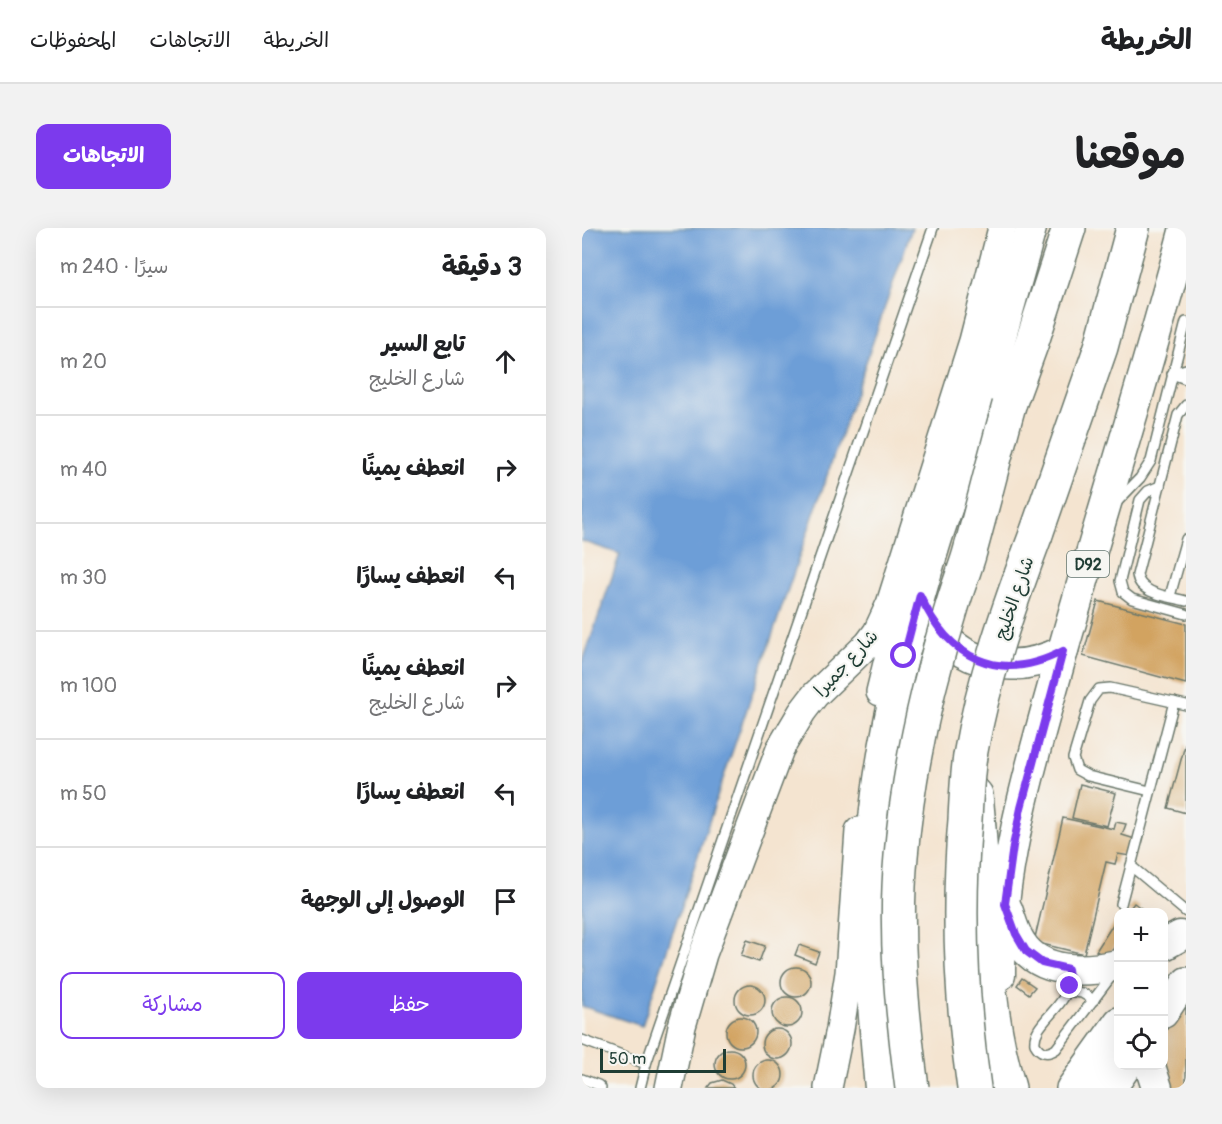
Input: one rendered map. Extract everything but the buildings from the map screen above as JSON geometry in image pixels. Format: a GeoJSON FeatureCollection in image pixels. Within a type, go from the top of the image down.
{"type":"FeatureCollection","features":[{"type":"Feature","properties":{"kind":"highway"},"geometry":{"type":"LineString","coordinates":[[912,1088],[902,1012],[899,954],[901,857],[907,805],[921,728],[937,658],[969,557],[1009,405],[1036,331],[1069,228]]}},
{"type":"Feature","properties":{"kind":"highway","name":"شارع الخليج"},"geometry":{"type":"LineString","coordinates":[[974,1088],[964,1012],[960,950],[962,856],[970,757],[994,659],[1101,347],[1133,228]]}},
{"type":"Feature","properties":{"kind":"highway"},"geometry":{"type":"LineString","coordinates":[[970,757],[980,833],[988,983],[1001,1060],[1010,1088]]}},
{"type":"Feature","properties":{"kind":"main road"},"geometry":{"type":"LineString","coordinates":[[880,1088],[869,943],[872,847],[886,743],[904,656],[920,595],[988,379],[1031,228]]}},
{"type":"Feature","properties":{"kind":"main road","name":"D92"},"geometry":{"type":"LineString","coordinates":[[1010,1088],[1001,1001],[1000,962],[1013,846],[1063,651],[1147,368],[1185,228]]}},
{"type":"Feature","properties":{"kind":"main road"},"geometry":{"type":"LineString","coordinates":[[920,595],[933,623],[942,635],[965,653],[978,659],[1007,666],[1021,665],[1036,663],[1063,651]]}},
{"type":"Feature","properties":{"kind":"main road"},"geometry":{"type":"LineString","coordinates":[[1005,904],[1016,934],[1026,951],[1068,980],[1094,969],[1114,967]]}},
{"type":"Feature","properties":{"kind":"main road"},"geometry":{"type":"LineString","coordinates":[[1088,1088],[1114,1048]]}},
{"type":"Feature","properties":{"kind":"main road"},"geometry":{"type":"LineString","coordinates":[[1152,1070],[1157,1088]]}},
{"type":"Feature","properties":{"kind":"street","name":"شارع جميرا"},"geometry":{"type":"LineString","coordinates":[[669,1088],[682,1026],[703,954],[780,749],[796,721],[815,695],[868,644],[890,604],[973,341],[1002,228]]}},
{"type":"Feature","properties":{"kind":"street","name":"شارع جميرا"},"geometry":{"type":"LineString","coordinates":[[828,1088],[845,1001],[860,818],[880,692],[910,569],[1016,228]]}},
{"type":"Feature","properties":{"kind":"street"},"geometry":{"type":"LineString","coordinates":[[1168,1008],[1186,981]]}},
{"type":"Feature","properties":{"kind":"street"},"geometry":{"type":"LineString","coordinates":[[1070,1088],[1114,1028]]}},
{"type":"Feature","properties":{"kind":"street"},"geometry":{"type":"LineString","coordinates":[[1113,1088],[1125,1070]]}},
{"type":"Feature","properties":{"kind":"lane"},"geometry":{"type":"LineString","coordinates":[[640,1088],[646,1064],[933,228]]}},
{"type":"Feature","properties":{"kind":"lane"},"geometry":{"type":"LineString","coordinates":[[1102,518],[1140,478],[1151,460],[1186,328]]}},
{"type":"Feature","properties":{"kind":"lane"},"geometry":{"type":"LineString","coordinates":[[1173,374],[1186,369]]}},
{"type":"Feature","properties":{"kind":"lane"},"geometry":{"type":"LineString","coordinates":[[1173,374],[1186,379]]}},
{"type":"Feature","properties":{"kind":"lane"},"geometry":{"type":"LineString","coordinates":[[1186,405],[1178,415],[1137,575],[1143,588],[1186,601]]}},
{"type":"Feature","properties":{"kind":"lane"},"geometry":{"type":"LineString","coordinates":[[1160,486],[1148,491],[1140,500],[1120,576],[1121,587],[1123,592],[1132,599],[1186,615]]}},
{"type":"Feature","properties":{"kind":"lane"},"geometry":{"type":"LineString","coordinates":[[1170,596],[1186,538]]}},
{"type":"Feature","properties":{"kind":"lane"},"geometry":{"type":"LineString","coordinates":[[1150,791],[1082,774],[1074,764],[1073,758],[1090,701],[1099,689],[1110,688],[1186,705]]}},
{"type":"Feature","properties":{"kind":"lane"},"geometry":{"type":"LineString","coordinates":[[1121,904],[1174,702]]}},
{"type":"Feature","properties":{"kind":"lane"},"geometry":{"type":"LineString","coordinates":[[1131,866],[1176,936]]}},
{"type":"Feature","properties":{"kind":"lane"},"geometry":{"type":"LineString","coordinates":[[1094,1000],[1068,980],[1035,1035],[1035,1044],[1041,1052],[1046,1053],[1056,1049],[1094,1000],[1114,973]]}},
{"type":"Feature","properties":{"kind":"lane"},"geometry":{"type":"LineString","coordinates":[[582,1040],[646,1064]]}},
{"type":"Feature","properties":{"kind":"lane"},"geometry":{"type":"LineString","coordinates":[[582,1079],[601,1088]]}},
{"type":"Feature","properties":{"kind":"water"},"geometry":{"type":"Polygon","coordinates":[[[582,228],[912,228],[726,770],[642,1026],[582,1006],[582,664],[620,554],[582,541],[582,228]]]}},
{"type":"Feature","properties":{"kind":"route"},"geometry":{"type":"LineString","coordinates":[[904,656],[920,595],[933,623],[942,635],[953,645],[978,659],[1007,666],[1021,665],[1036,663],[1063,651],[1021,808],[1005,904],[1020,943],[1026,951],[1042,963],[1068,969],[1070,986]]}}]}
